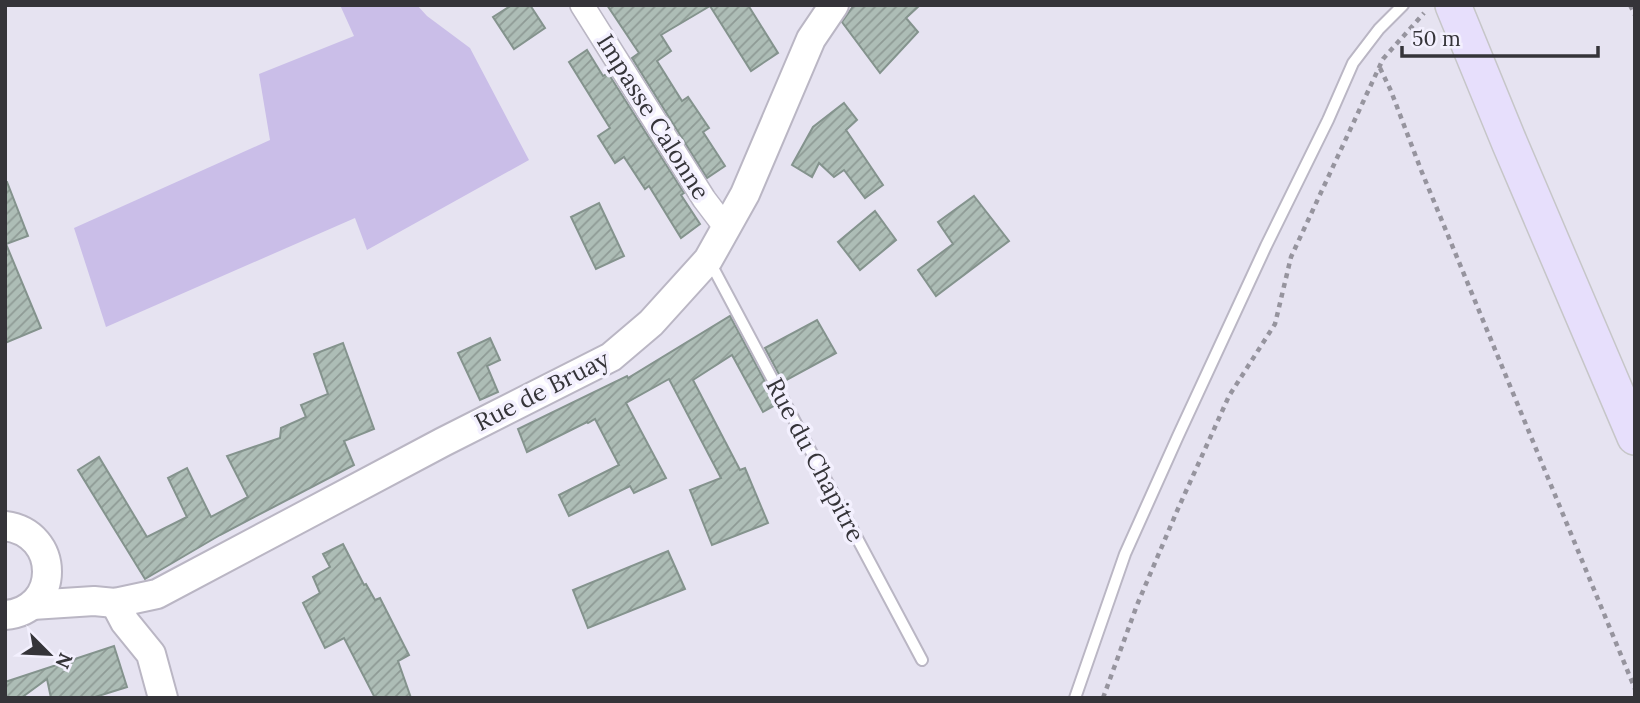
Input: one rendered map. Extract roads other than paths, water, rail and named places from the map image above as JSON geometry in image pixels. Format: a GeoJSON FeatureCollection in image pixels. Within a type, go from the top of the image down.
{"type":"FeatureCollection","features":[{"type":"Feature","properties":{"kind":"main road"},"geometry":{"type":"LineString","coordinates":[[1453,5],[1635,437]]}},
{"type":"Feature","properties":{"kind":"street","name":"Impasse Calonne"},"geometry":{"type":"LineString","coordinates":[[582,5],[704,199],[726,228]]}},
{"type":"Feature","properties":{"kind":"street","name":"Rue de Bruay"},"geometry":{"type":"LineString","coordinates":[[5,615],[22,612],[32,605],[149,597],[611,357],[651,323],[708,260],[745,194],[807,46],[834,5]]}},
{"type":"Feature","properties":{"kind":"street"},"geometry":{"type":"LineString","coordinates":[[5,526],[20,529],[31,536],[40,545],[45,556],[48,569],[46,583],[41,595],[32,605]]}},
{"type":"Feature","properties":{"kind":"street"},"geometry":{"type":"LineString","coordinates":[[45,556],[66,579],[104,602],[125,622],[151,654]]}},
{"type":"Feature","properties":{"kind":"street"},"geometry":{"type":"LineString","coordinates":[[149,597],[151,654],[163,698]]}},
{"type":"Feature","properties":{"kind":"lane"},"geometry":{"type":"LineString","coordinates":[[1075,698],[1125,554],[1266,246],[1353,63],[1379,29],[1403,5]]}},
{"type":"Feature","properties":{"kind":"lane","name":"Rue du Chapitre"},"geometry":{"type":"LineString","coordinates":[[708,260],[922,660]]}}]}
